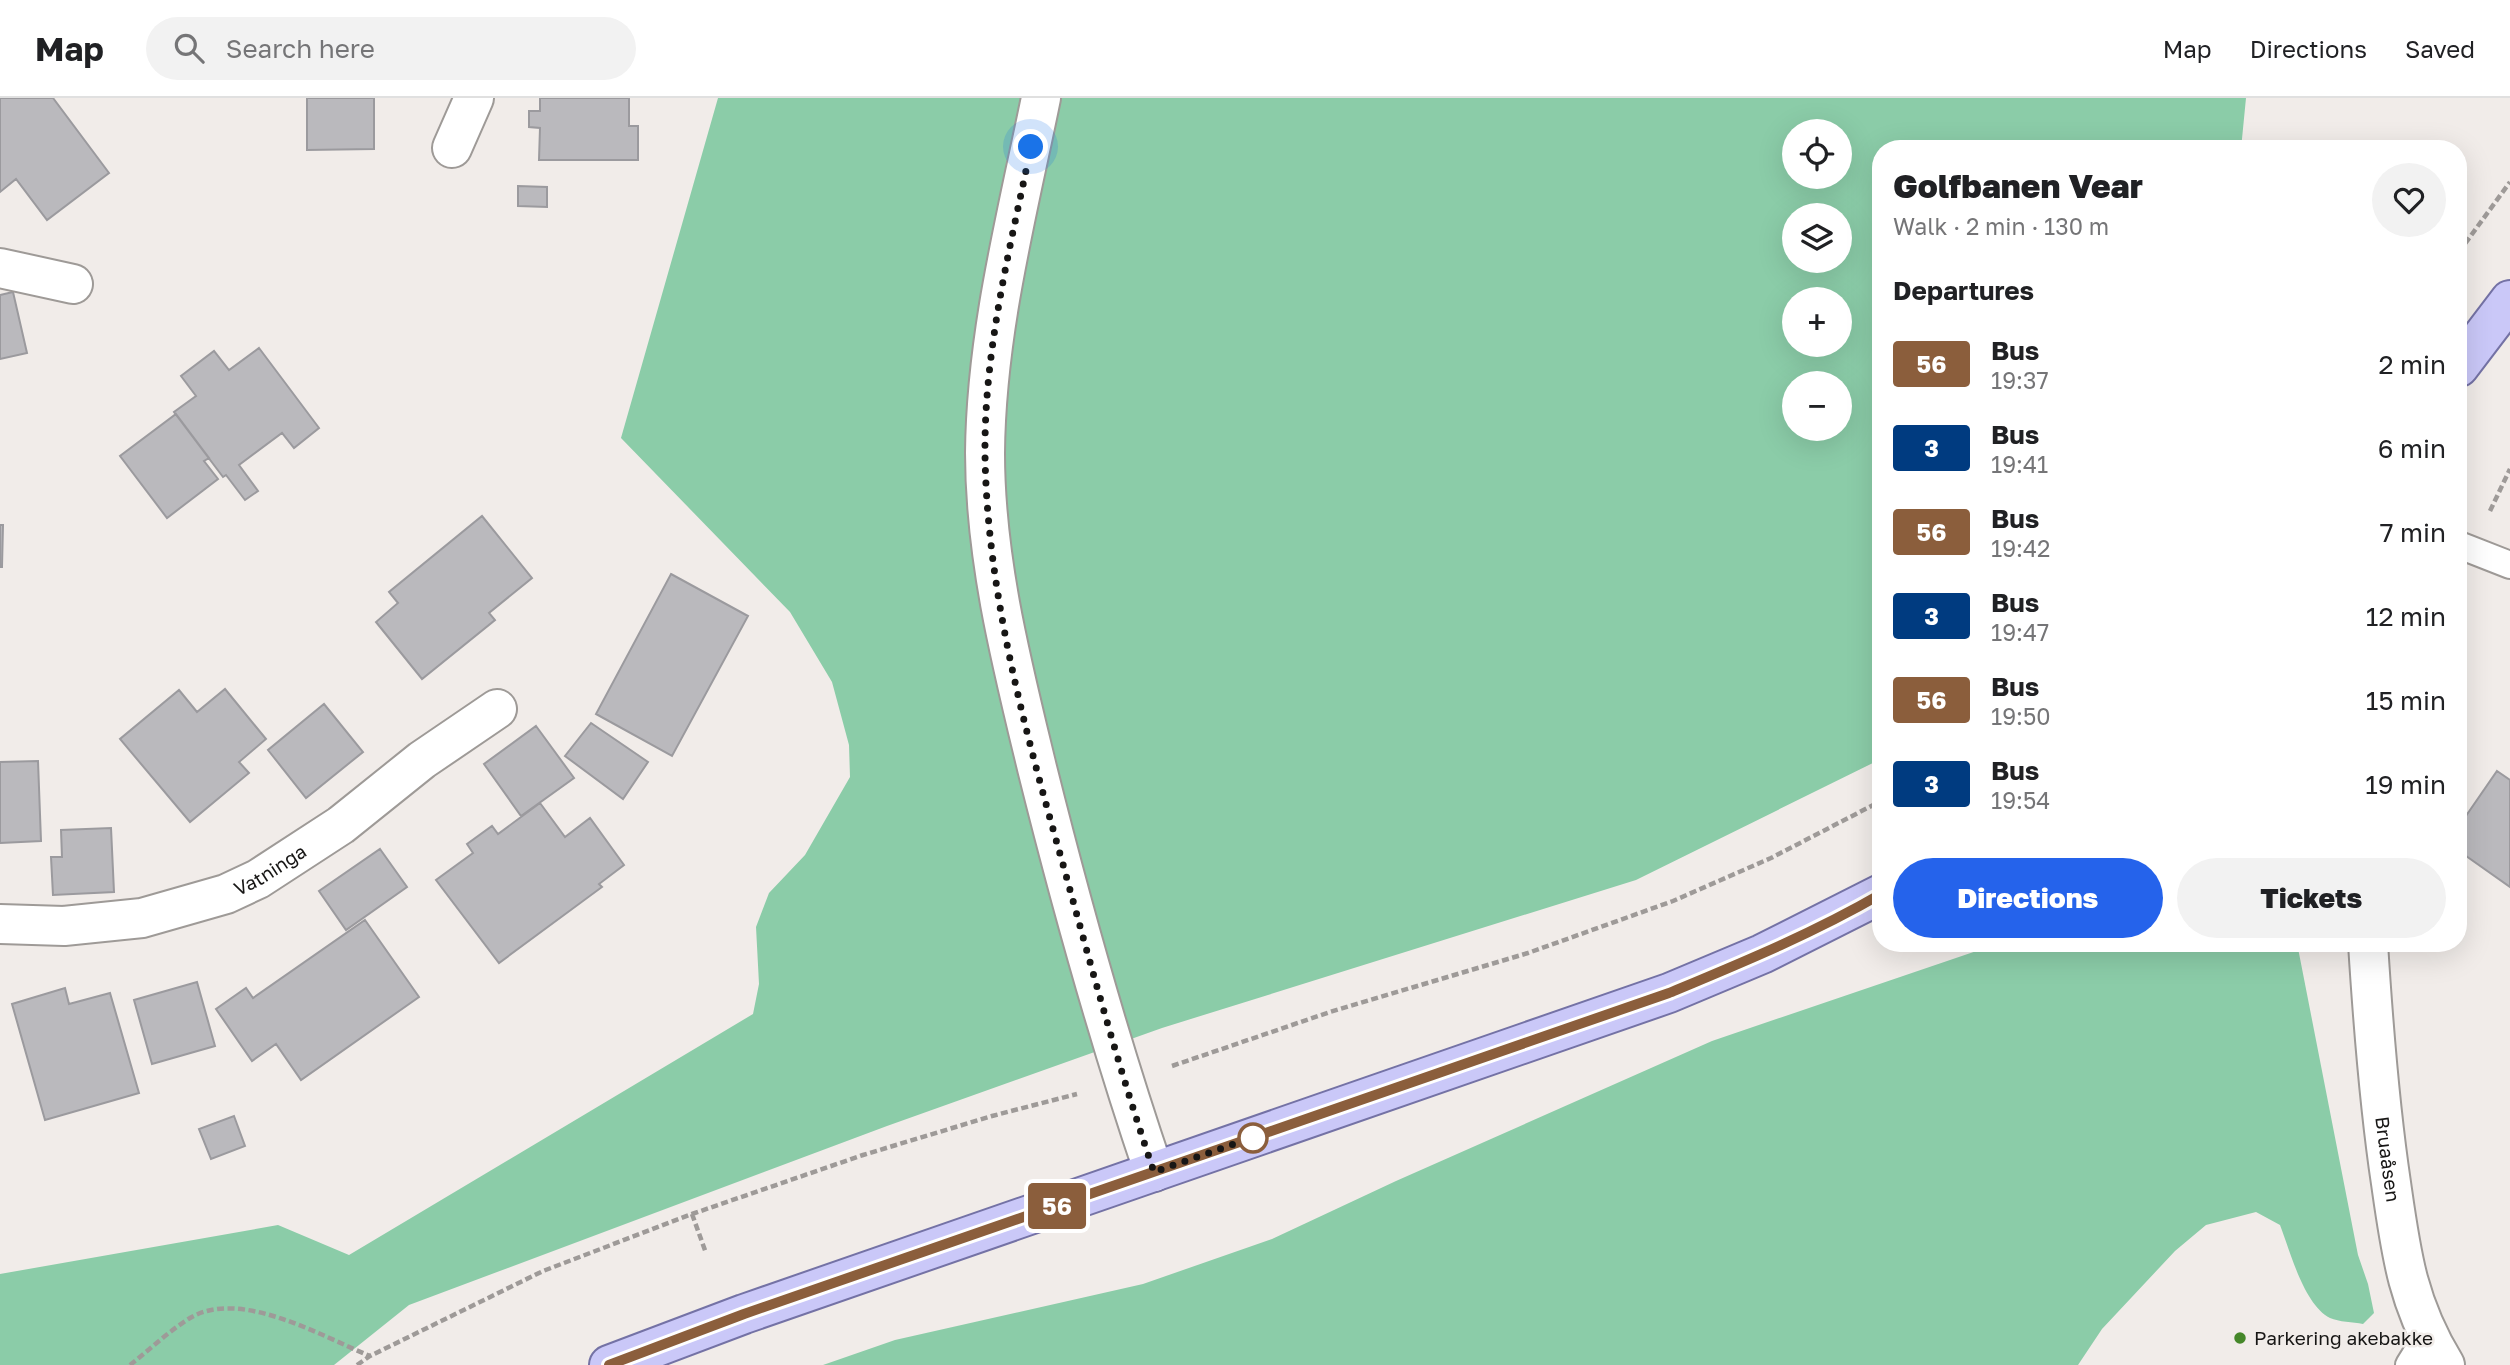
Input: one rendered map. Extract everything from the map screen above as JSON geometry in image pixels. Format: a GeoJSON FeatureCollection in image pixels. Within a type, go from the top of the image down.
{"type":"FeatureCollection","features":[{"type":"Feature","properties":{"kind":"main road"},"geometry":{"type":"LineString","coordinates":[[2467,356],[2510,300]]}},
{"type":"Feature","properties":{"kind":"main road"},"geometry":{"type":"LineString","coordinates":[[609,1365],[744,1314],[1669,993],[1762,954],[1872,899]]}},
{"type":"Feature","properties":{"kind":"street"},"geometry":{"type":"LineString","coordinates":[[452,148],[474,98]]}},
{"type":"Feature","properties":{"kind":"street"},"geometry":{"type":"LineString","coordinates":[[1041,98],[1006,269],[988,376],[985,454],[989,534],[1008,650],[1049,814],[1123,1082],[1154,1172]]}},
{"type":"Feature","properties":{"kind":"street"},"geometry":{"type":"LineString","coordinates":[[0,268],[73,284]]}},
{"type":"Feature","properties":{"kind":"street","name":"Vatninga"},"geometry":{"type":"LineString","coordinates":[[0,924],[64,926],[142,918],[226,894],[258,879],[341,825],[422,760],[497,709]]}},
{"type":"Feature","properties":{"kind":"street","name":"Bruaåsen"},"geometry":{"type":"LineString","coordinates":[[2369,952],[2375,1049],[2395,1210],[2403,1262],[2427,1355]]}},
{"type":"Feature","properties":{"kind":"lane"},"geometry":{"type":"LineString","coordinates":[[2467,548],[2510,565]]}},
{"type":"Feature","properties":{"kind":"path"},"geometry":{"type":"LineString","coordinates":[[2467,241],[2510,181]]}},
{"type":"Feature","properties":{"kind":"path"},"geometry":{"type":"LineString","coordinates":[[692,1214],[706,1253]]}},
{"type":"Feature","properties":{"kind":"path"},"geometry":{"type":"LineString","coordinates":[[130,1365],[191,1318],[214,1308],[237,1308],[270,1314],[370,1356]]}},
{"type":"Feature","properties":{"kind":"green space"},"geometry":{"type":"Polygon","coordinates":[[[718,98],[2246,98],[2242,140],[1872,140],[1872,763],[1636,880],[1162,1028],[887,1126],[409,1305],[334,1365],[0,1365],[0,1274],[278,1225],[349,1255],[753,1014],[759,984],[756,927],[769,893],[805,855],[850,777],[849,745],[832,682],[790,612],[621,438],[718,98]]]}},
{"type":"Feature","properties":{"kind":"green space"},"geometry":{"type":"Polygon","coordinates":[[[1974,952],[2299,952],[2358,1255],[2374,1313],[2363,1324],[2330,1318],[2321,1311],[2305,1290],[2280,1225],[2256,1212],[2206,1225],[2175,1251],[2102,1329],[2078,1365],[823,1365],[895,1340],[1143,1284],[1272,1239],[1712,1041],[1974,952]]]}},
{"type":"Feature","properties":{"kind":"building"},"geometry":{"type":"Polygon","coordinates":[[[0,98],[53,98],[109,173],[47,220],[16,179],[0,192],[0,98]]]}},
{"type":"Feature","properties":{"kind":"building"},"geometry":{"type":"Polygon","coordinates":[[[307,98],[374,98],[374,149],[307,150],[307,98]]]}},
{"type":"Feature","properties":{"kind":"building"},"geometry":{"type":"Polygon","coordinates":[[[540,98],[629,98],[629,126],[638,126],[638,160],[539,160],[540,128],[529,127],[529,111],[540,111],[540,98]]]}},
{"type":"Feature","properties":{"kind":"building"},"geometry":{"type":"Polygon","coordinates":[[[518,186],[547,187],[547,207],[518,206],[518,186]]]}},
{"type":"Feature","properties":{"kind":"building"},"geometry":{"type":"Polygon","coordinates":[[[13,292],[27,353],[0,359],[0,295],[13,292]]]}},
{"type":"Feature","properties":{"kind":"building"},"geometry":{"type":"Polygon","coordinates":[[[259,348],[319,428],[294,448],[282,433],[239,465],[258,491],[245,500],[226,475],[223,477],[174,412],[196,396],[181,376],[214,351],[229,370],[259,348]]]}},
{"type":"Feature","properties":{"kind":"building"},"geometry":{"type":"Polygon","coordinates":[[[176,414],[209,458],[204,461],[218,479],[167,518],[120,456],[176,414]]]}},
{"type":"Feature","properties":{"kind":"building"},"geometry":{"type":"Polygon","coordinates":[[[482,516],[532,578],[489,613],[495,620],[422,679],[376,622],[398,603],[389,592],[482,516]]]}},
{"type":"Feature","properties":{"kind":"building"},"geometry":{"type":"Polygon","coordinates":[[[0,525],[3,525],[2,567],[0,567],[0,525]]]}},
{"type":"Feature","properties":{"kind":"building"},"geometry":{"type":"Polygon","coordinates":[[[671,574],[748,616],[672,756],[596,714],[671,574]]]}},
{"type":"Feature","properties":{"kind":"building"},"geometry":{"type":"Polygon","coordinates":[[[225,689],[266,739],[239,762],[249,773],[190,822],[120,739],[179,690],[197,712],[225,689]]]}},
{"type":"Feature","properties":{"kind":"building"},"geometry":{"type":"Polygon","coordinates":[[[324,704],[363,752],[306,798],[268,750],[324,704]]]}},
{"type":"Feature","properties":{"kind":"building"},"geometry":{"type":"Polygon","coordinates":[[[591,723],[648,762],[623,799],[565,756],[591,723]]]}},
{"type":"Feature","properties":{"kind":"building"},"geometry":{"type":"Polygon","coordinates":[[[536,726],[574,778],[521,816],[484,764],[536,726]]]}},
{"type":"Feature","properties":{"kind":"building"},"geometry":{"type":"Polygon","coordinates":[[[38,761],[41,841],[0,843],[0,762],[38,761]]]}},
{"type":"Feature","properties":{"kind":"building"},"geometry":{"type":"Polygon","coordinates":[[[2497,771],[2510,780],[2510,887],[2467,857],[2467,814],[2497,771]]]}},
{"type":"Feature","properties":{"kind":"building"},"geometry":{"type":"Polygon","coordinates":[[[540,803],[565,837],[590,818],[624,865],[599,884],[602,887],[499,963],[436,880],[473,853],[467,844],[492,826],[498,834],[540,803]]]}},
{"type":"Feature","properties":{"kind":"building"},"geometry":{"type":"Polygon","coordinates":[[[111,828],[114,892],[53,895],[51,857],[62,857],[61,830],[111,828]]]}},
{"type":"Feature","properties":{"kind":"building"},"geometry":{"type":"Polygon","coordinates":[[[380,849],[407,887],[346,930],[319,891],[380,849]]]}},
{"type":"Feature","properties":{"kind":"building"},"geometry":{"type":"Polygon","coordinates":[[[365,920],[419,997],[301,1080],[276,1044],[252,1061],[216,1009],[246,988],[253,998],[365,920]]]}},
{"type":"Feature","properties":{"kind":"building"},"geometry":{"type":"Polygon","coordinates":[[[197,982],[215,1046],[152,1064],[134,1000],[197,982]]]}},
{"type":"Feature","properties":{"kind":"building"},"geometry":{"type":"Polygon","coordinates":[[[65,988],[69,1004],[110,993],[139,1093],[45,1120],[12,1004],[65,988]]]}},
{"type":"Feature","properties":{"kind":"building"},"geometry":{"type":"Polygon","coordinates":[[[234,1116],[245,1146],[211,1159],[199,1129],[234,1116]]]}},
{"type":"Feature","properties":{"kind":"bus line","name":"56"},"geometry":{"type":"LineString","coordinates":[[609,1365],[744,1314],[1669,993],[1762,954],[1872,899]]}},
{"type":"Feature","properties":{"kind":"place","name":"Parkering akebakke"},"geometry":{"type":"Point","coordinates":[2240,1338]}},
{"type":"Feature","properties":{"kind":"route"},"geometry":{"type":"LineString","coordinates":[[1031,147],[988,376],[985,454],[989,534],[1008,650],[1049,814],[1123,1082],[1154,1172],[1257,1136],[1253,1138]]}}]}
